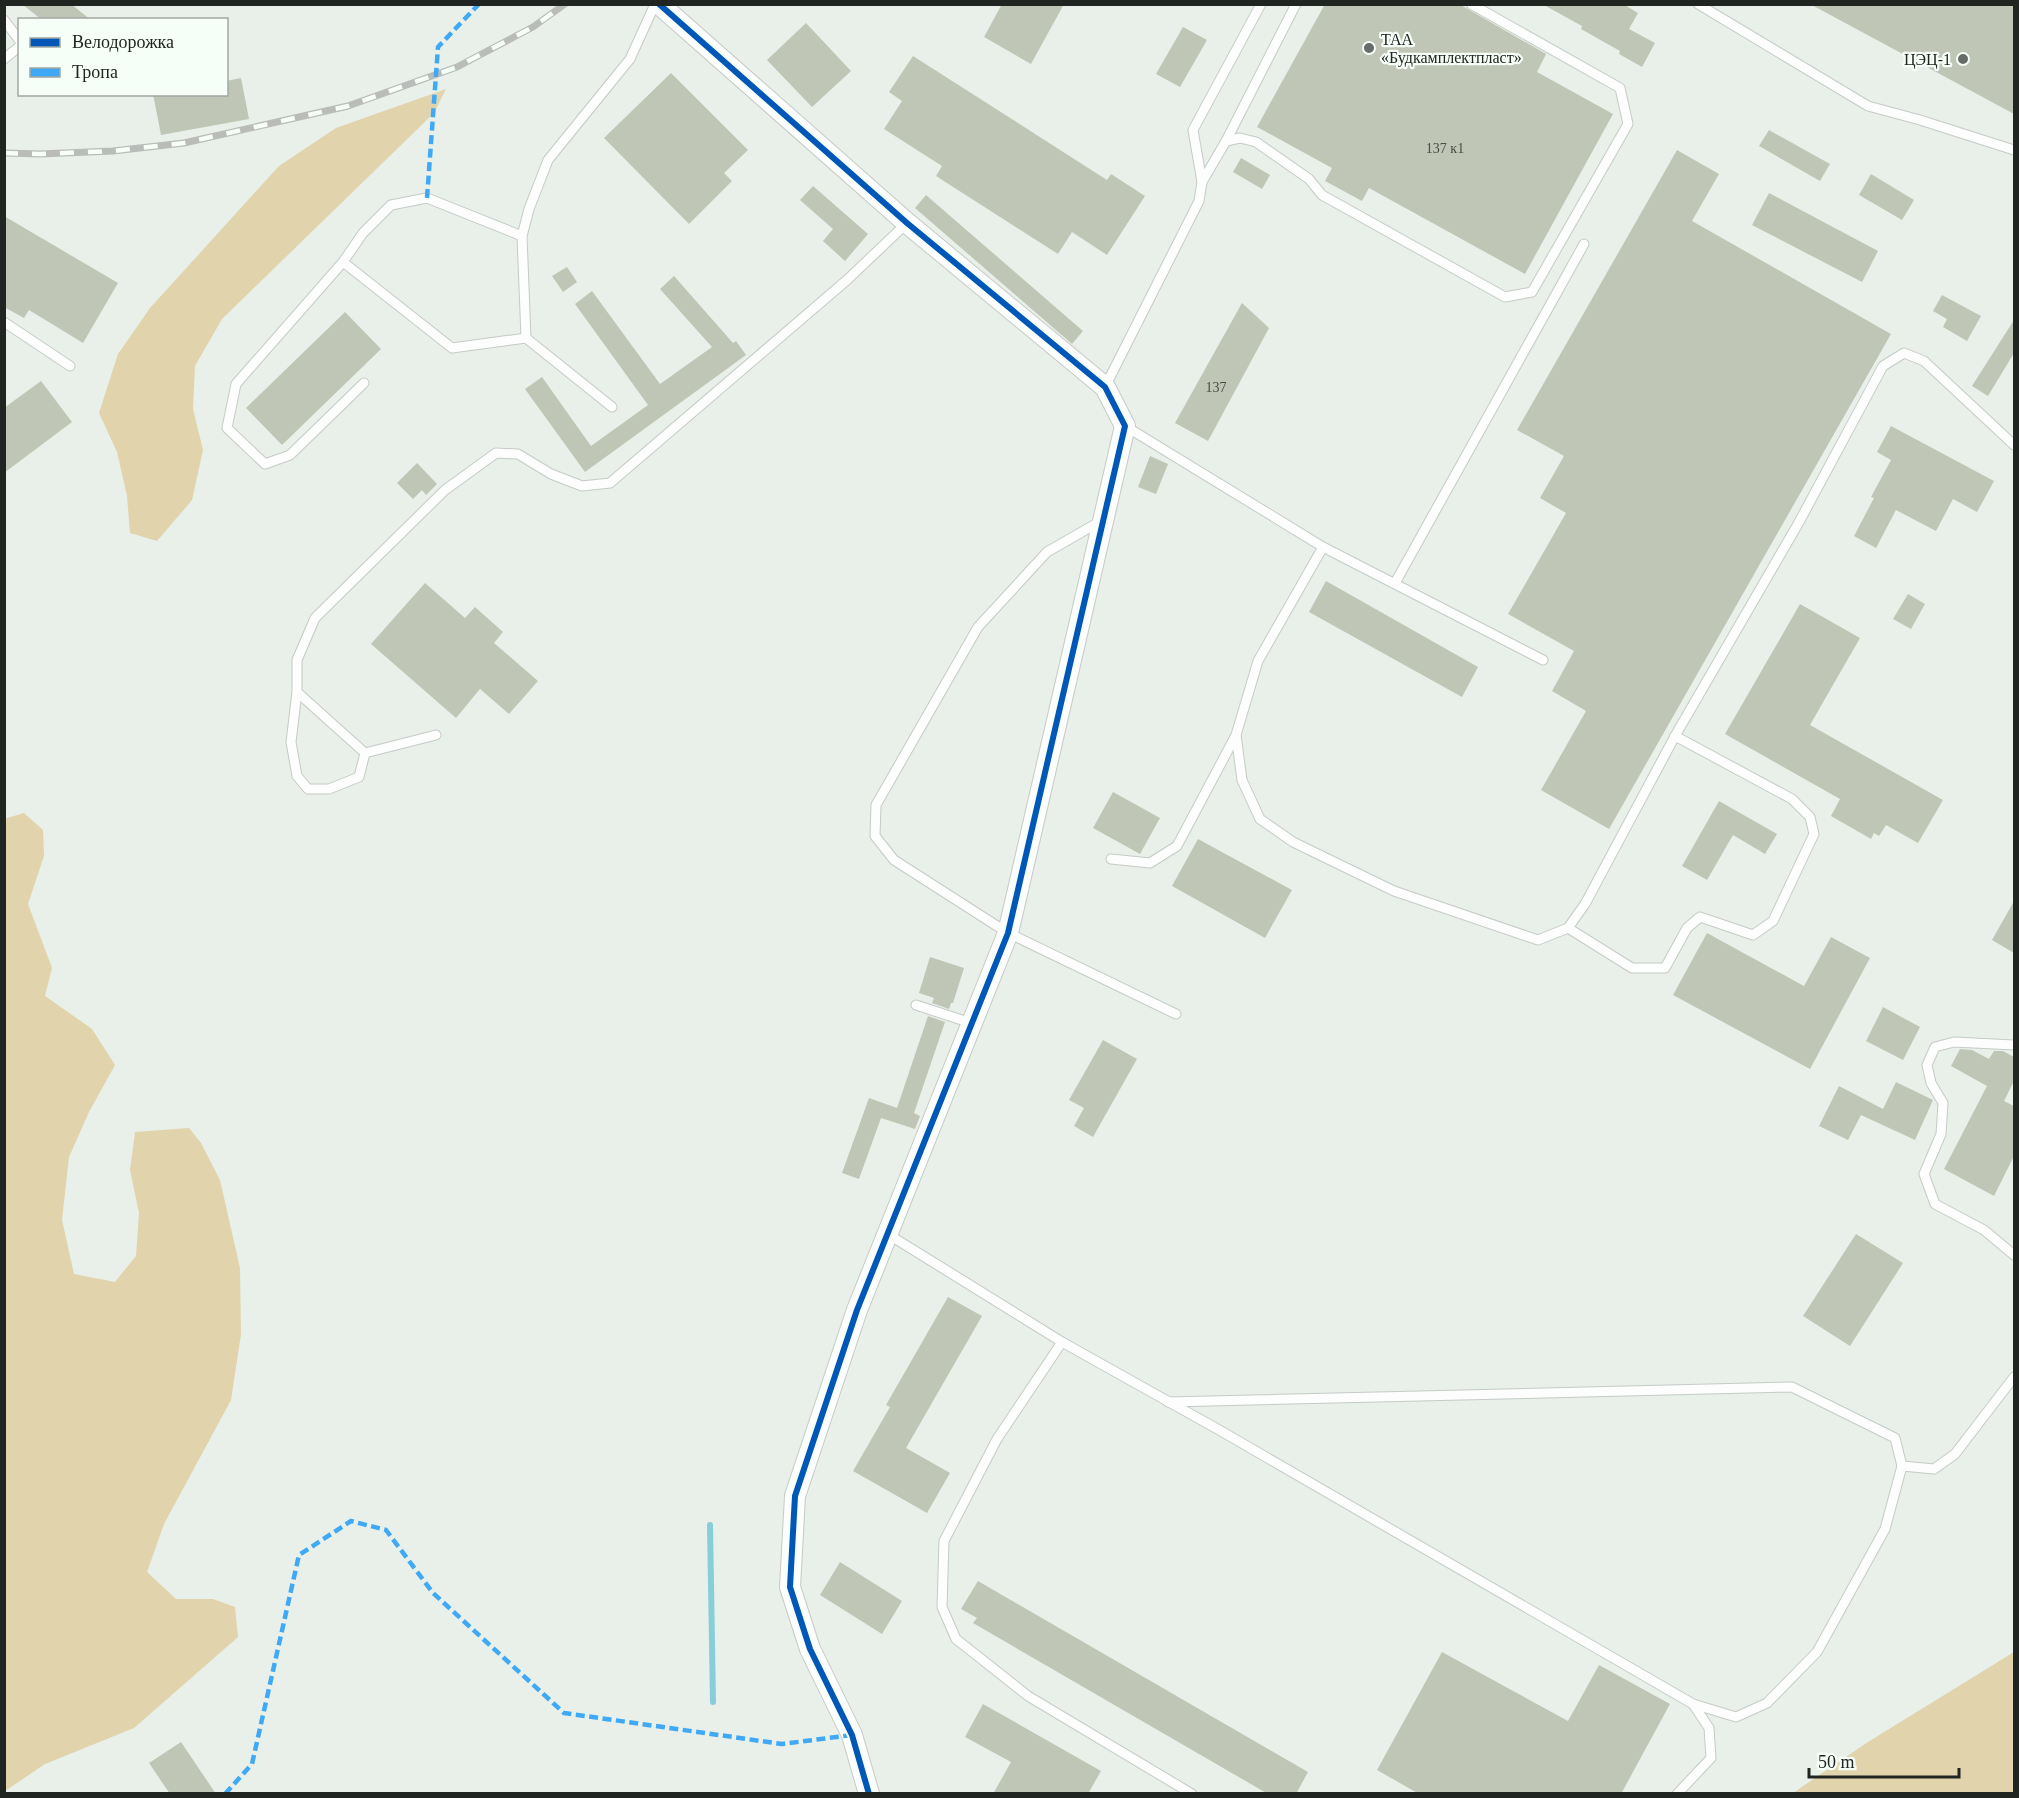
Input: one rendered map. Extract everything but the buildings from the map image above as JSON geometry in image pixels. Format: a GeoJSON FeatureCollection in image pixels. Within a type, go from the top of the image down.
{"type":"FeatureCollection","features":[{"type":"Feature","properties":{"kind":"street"},"geometry":{"type":"LineString","coordinates":[[657,4],[907,223],[1105,387],[1125,426],[1008,933],[886,1233],[795,1496],[790,1587],[810,1648],[852,1735],[868,1794]]}},
{"type":"Feature","properties":{"kind":"lane"},"geometry":{"type":"LineString","coordinates":[[526,338],[522,236],[529,209],[548,160],[630,59],[657,4]]}},
{"type":"Feature","properties":{"kind":"lane"},"geometry":{"type":"LineString","coordinates":[[1105,387],[1199,201],[1202,182],[1193,130],[1261,4]]}},
{"type":"Feature","properties":{"kind":"lane"},"geometry":{"type":"LineString","coordinates":[[1202,182],[1226,141],[1296,4]]}},
{"type":"Feature","properties":{"kind":"lane"},"geometry":{"type":"LineString","coordinates":[[1226,141],[1240,138],[1256,142],[1309,179],[1322,195],[1505,297],[1532,292],[1628,124],[1623,100],[1620,88],[1471,4]]}},
{"type":"Feature","properties":{"kind":"lane"},"geometry":{"type":"LineString","coordinates":[[1698,4],[1868,106],[2014,150]]}},
{"type":"Feature","properties":{"kind":"lane"},"geometry":{"type":"LineString","coordinates":[[4,20],[18,38]]}},
{"type":"Feature","properties":{"kind":"lane"},"geometry":{"type":"LineString","coordinates":[[4,58],[18,48]]}},
{"type":"Feature","properties":{"kind":"lane"},"geometry":{"type":"LineString","coordinates":[[364,383],[291,455],[265,464],[227,428],[236,384],[343,262],[363,233],[391,205],[427,198],[522,236]]}},
{"type":"Feature","properties":{"kind":"lane"},"geometry":{"type":"LineString","coordinates":[[365,753],[359,777],[329,789],[308,789],[297,776],[291,742],[297,692],[297,660],[315,618],[444,490],[496,453],[518,454],[551,474],[582,486],[610,483],[847,280],[907,223]]}},
{"type":"Feature","properties":{"kind":"lane"},"geometry":{"type":"LineString","coordinates":[[1395,584],[1584,244]]}},
{"type":"Feature","properties":{"kind":"lane"},"geometry":{"type":"LineString","coordinates":[[343,262],[452,348],[526,338],[612,406]]}},
{"type":"Feature","properties":{"kind":"lane"},"geometry":{"type":"LineString","coordinates":[[4,322],[70,366]]}},
{"type":"Feature","properties":{"kind":"lane"},"geometry":{"type":"LineString","coordinates":[[1236,735],[1242,780],[1260,819],[1293,842],[1394,891],[1538,940],[1568,928],[1585,904],[1675,736],[1798,524],[1883,366],[1904,353],[1924,361],[2014,445]]}},
{"type":"Feature","properties":{"kind":"lane"},"geometry":{"type":"LineString","coordinates":[[1125,426],[1323,547],[1543,660]]}},
{"type":"Feature","properties":{"kind":"lane"},"geometry":{"type":"LineString","coordinates":[[1103,519],[1047,552],[978,627],[876,805],[875,836],[894,860],[1008,933],[1176,1014]]}},
{"type":"Feature","properties":{"kind":"lane"},"geometry":{"type":"LineString","coordinates":[[1111,859],[1150,863],[1177,846],[1236,735],[1258,661],[1323,547]]}},
{"type":"Feature","properties":{"kind":"lane"},"geometry":{"type":"LineString","coordinates":[[297,692],[365,753]]}},
{"type":"Feature","properties":{"kind":"lane"},"geometry":{"type":"LineString","coordinates":[[365,753],[436,735]]}},
{"type":"Feature","properties":{"kind":"lane"},"geometry":{"type":"LineString","coordinates":[[1568,928],[1632,968],[1665,968],[1686,928],[1700,917],[1753,935],[1773,921],[1814,834],[1810,817],[1792,799],[1675,736]]}},
{"type":"Feature","properties":{"kind":"lane"},"geometry":{"type":"LineString","coordinates":[[916,1005],[971,1023]]}},
{"type":"Feature","properties":{"kind":"lane"},"geometry":{"type":"LineString","coordinates":[[2014,1045],[1954,1041],[1935,1047],[1927,1065],[1931,1083],[1943,1102],[1941,1134],[1924,1174],[1935,1204],[1984,1230],[2014,1255]]}},
{"type":"Feature","properties":{"kind":"lane"},"geometry":{"type":"LineString","coordinates":[[886,1233],[1062,1342],[1693,1704],[1736,1717],[1767,1703],[1817,1652],[1885,1528],[1902,1466],[1895,1438],[1792,1388],[1168,1402]]}},
{"type":"Feature","properties":{"kind":"lane"},"geometry":{"type":"LineString","coordinates":[[1062,1342],[997,1439],[944,1541],[942,1607],[956,1639],[1028,1696],[1192,1794]]}},
{"type":"Feature","properties":{"kind":"lane"},"geometry":{"type":"LineString","coordinates":[[1902,1466],[1934,1469],[1955,1454],[2014,1377]]}},
{"type":"Feature","properties":{"kind":"lane"},"geometry":{"type":"LineString","coordinates":[[1677,1794],[1711,1758],[1709,1728],[1693,1704]]}},
{"type":"Feature","properties":{"kind":"shaded area"},"geometry":{"type":"Polygon","coordinates":[[[446,89],[434,113],[222,319],[195,366],[193,409],[203,450],[192,500],[157,541],[130,533],[127,496],[117,452],[99,413],[118,354],[150,308],[279,166],[336,128],[446,89]]]}},
{"type":"Feature","properties":{"kind":"shaded area"},"geometry":{"type":"Polygon","coordinates":[[[24,813],[43,830],[44,856],[28,904],[52,968],[45,996],[92,1029],[115,1065],[89,1112],[69,1157],[62,1220],[74,1274],[115,1282],[136,1256],[139,1213],[130,1170],[135,1132],[189,1128],[201,1143],[220,1180],[240,1268],[241,1334],[231,1400],[164,1524],[147,1572],[176,1599],[213,1599],[235,1607],[238,1637],[134,1728],[45,1764],[5,1791],[4,819],[24,813]]]}},
{"type":"Feature","properties":{"kind":"shaded area"},"geometry":{"type":"Polygon","coordinates":[[[2014,1652],[2014,1793],[1793,1793],[1868,1742],[2014,1652]]]}},
{"type":"Feature","properties":{"kind":"waterway"},"geometry":{"type":"LineString","coordinates":[[710,1525],[713,1702]]}},
{"type":"Feature","properties":{"kind":"railway"},"geometry":{"type":"LineString","coordinates":[[4,153],[113,151],[184,143],[348,106],[457,67],[533,27],[565,4]]}},
{"type":"Feature","properties":{"kind":"marked path"},"geometry":{"type":"LineString","coordinates":[[427,198],[438,47],[479,4]]}},
{"type":"Feature","properties":{"kind":"marked path"},"geometry":{"type":"LineString","coordinates":[[225,1794],[252,1764],[299,1555],[351,1521],[386,1530],[433,1593],[564,1713],[782,1744],[852,1735]]}},
{"type":"Feature","properties":{"kind":"cycle path"},"geometry":{"type":"LineString","coordinates":[[659,4],[907,223],[1105,387],[1125,426],[1008,933],[857,1310],[795,1496],[790,1587],[810,1649],[852,1735],[869,1794]]}},
{"type":"Feature","properties":{"kind":"place","name":"ТАА «Будкамплектпласт»"},"geometry":{"type":"Point","coordinates":[1369,48]}},
{"type":"Feature","properties":{"kind":"place","name":"ЦЭЦ-1"},"geometry":{"type":"Point","coordinates":[1963,59]}}]}
